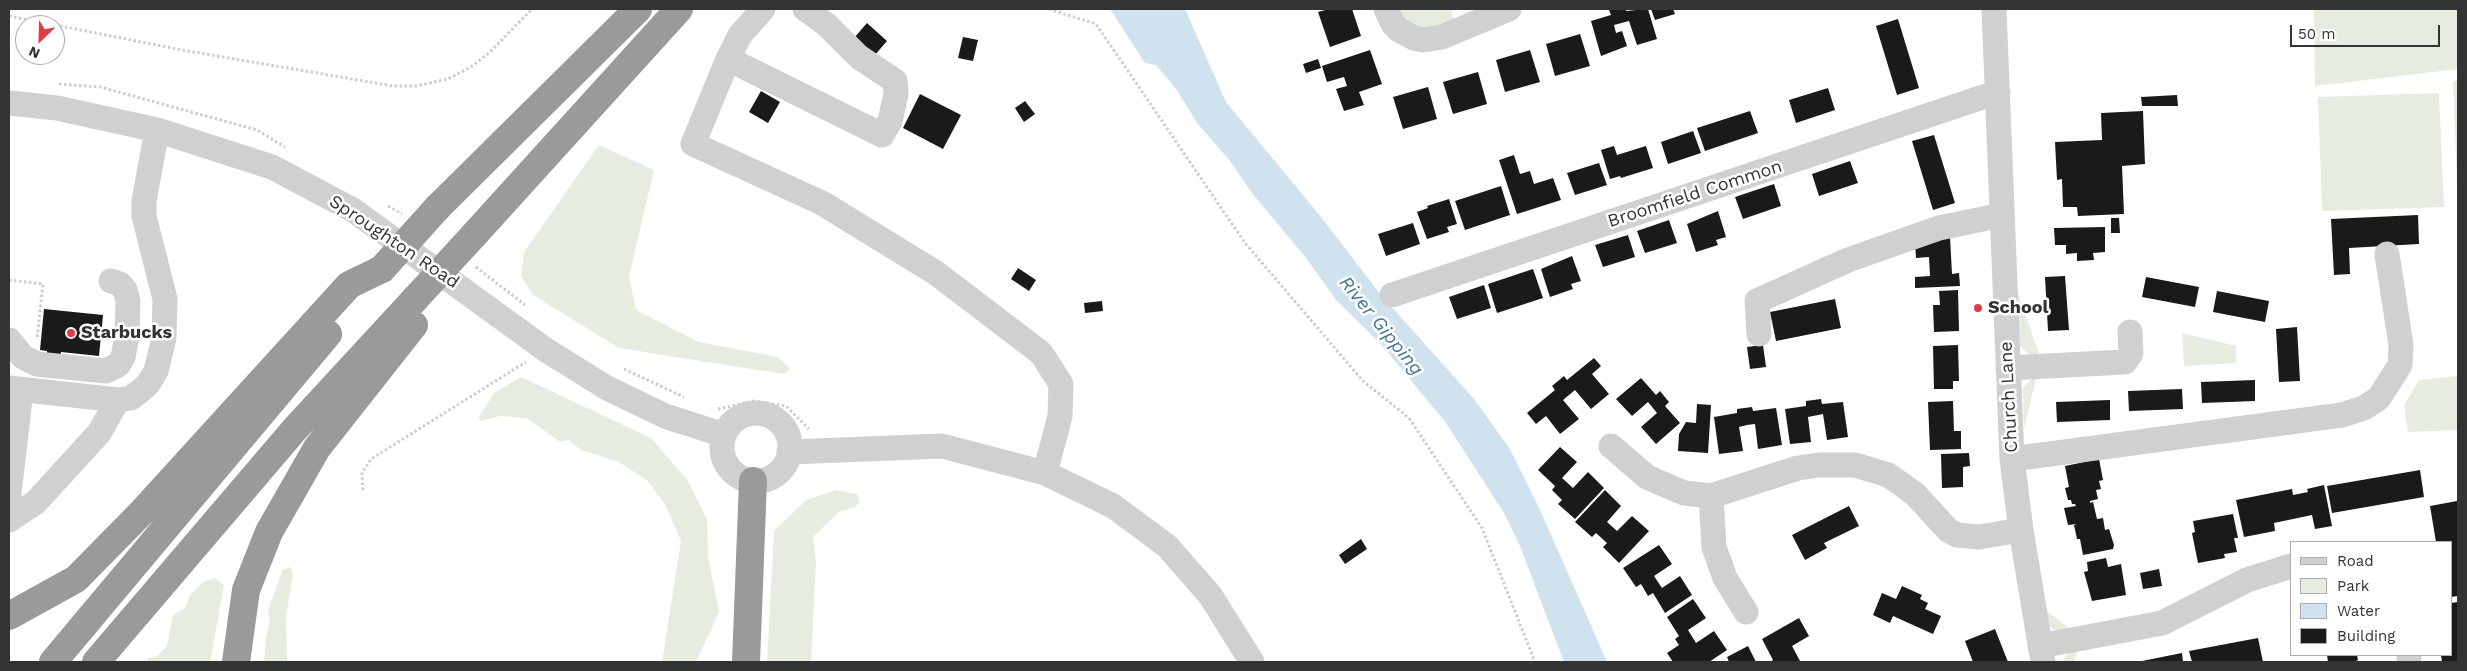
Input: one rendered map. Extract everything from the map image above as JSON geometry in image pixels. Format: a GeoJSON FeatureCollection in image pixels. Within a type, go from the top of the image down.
{"type":"FeatureCollection","features":[{"type":"Feature","properties":{"kind":"highway"},"geometry":{"type":"LineString","coordinates":[[53,662],[382,269],[438,208],[638,9]]}},
{"type":"Feature","properties":{"kind":"highway"},"geometry":{"type":"LineString","coordinates":[[96,662],[294,430],[477,248],[678,10]]}},
{"type":"Feature","properties":{"kind":"highway"},"geometry":{"type":"LineString","coordinates":[[9,616],[76,579],[143,511],[349,285],[382,269]]}},
{"type":"Feature","properties":{"kind":"highway"},"geometry":{"type":"LineString","coordinates":[[236,662],[246,590],[268,532],[317,448],[422,304]]}},
{"type":"Feature","properties":{"kind":"highway"},"geometry":{"type":"LineString","coordinates":[[746,662],[753,481]]}},
{"type":"Feature","properties":{"kind":"street"},"geometry":{"type":"LineString","coordinates":[[763,9],[740,35],[728,59],[693,144],[822,203],[936,273],[1042,353],[1061,384],[1060,416],[1045,472]]}},
{"type":"Feature","properties":{"kind":"street"},"geometry":{"type":"LineString","coordinates":[[728,59],[882,136],[890,121],[896,94],[895,80],[859,57],[827,25],[805,9]]}},
{"type":"Feature","properties":{"kind":"street"},"geometry":{"type":"LineString","coordinates":[[1386,9],[1393,24],[1399,30],[1414,38],[1423,40],[1442,36],[1509,9]]}},
{"type":"Feature","properties":{"kind":"street","name":"Church Lane"},"geometry":{"type":"LineString","coordinates":[[1994,9],[2012,459],[2021,530],[2042,654]]}},
{"type":"Feature","properties":{"kind":"street","name":"Broomfield Common"},"geometry":{"type":"LineString","coordinates":[[1392,295],[1998,92]]}},
{"type":"Feature","properties":{"kind":"street","name":"Sproughton Road"},"geometry":{"type":"LineString","coordinates":[[9,103],[57,108],[157,130],[272,166],[353,210],[546,350],[607,388],[665,416],[724,435]]}},
{"type":"Feature","properties":{"kind":"street"},"geometry":{"type":"LineString","coordinates":[[10,481],[15,389],[118,400],[131,398],[148,384],[156,371],[164,338],[165,299],[144,216],[144,202],[157,130]]}},
{"type":"Feature","properties":{"kind":"street"},"geometry":{"type":"LineString","coordinates":[[1759,334],[1757,301],[1848,260],[1939,228],[2002,215]]}},
{"type":"Feature","properties":{"kind":"street"},"geometry":{"type":"LineString","coordinates":[[2012,459],[2342,415],[2364,408],[2379,398],[2400,365],[2401,345],[2387,254]]}},
{"type":"Feature","properties":{"kind":"street"},"geometry":{"type":"LineString","coordinates":[[9,340],[18,352],[32,362],[106,371],[118,365],[123,357],[127,336],[128,301],[125,290],[111,281]]}},
{"type":"Feature","properties":{"kind":"street"},"geometry":{"type":"LineString","coordinates":[[2008,368],[2125,362],[2131,353],[2130,332]]}},
{"type":"Feature","properties":{"kind":"street"},"geometry":{"type":"LineString","coordinates":[[9,520],[36,502],[99,433],[118,400]]}},
{"type":"Feature","properties":{"kind":"street"},"geometry":{"type":"LineString","coordinates":[[761,413],[780,423],[788,437],[789,452],[783,466],[772,477],[753,481],[744,478],[729,467],[722,450],[724,435],[732,423],[740,416],[761,413]]}},
{"type":"Feature","properties":{"kind":"street"},"geometry":{"type":"LineString","coordinates":[[789,452],[942,446],[1045,472],[1113,506],[1167,546],[1210,595],[1252,662]]}},
{"type":"Feature","properties":{"kind":"street"},"geometry":{"type":"LineString","coordinates":[[1611,446],[1637,470],[1658,483],[1684,493],[1711,496],[1798,468],[1819,465],[1855,466],[1888,475],[1902,484],[1915,494],[1948,530],[1957,535],[1979,537],[2021,530]]}},
{"type":"Feature","properties":{"kind":"street"},"geometry":{"type":"LineString","coordinates":[[1711,496],[1714,547],[1725,578],[1746,612]]}},
{"type":"Feature","properties":{"kind":"street"},"geometry":{"type":"LineString","coordinates":[[2042,654],[2162,623],[2247,580],[2290,566]]}},
{"type":"Feature","properties":{"kind":"path"},"geometry":{"type":"LineString","coordinates":[[65,27],[182,50],[393,86],[416,86],[448,79],[471,68],[490,52],[532,9]]}},
{"type":"Feature","properties":{"kind":"path"},"geometry":{"type":"LineString","coordinates":[[1049,9],[1096,24],[1245,243],[1362,381],[1409,418],[1482,528],[1534,662]]}},
{"type":"Feature","properties":{"kind":"path"},"geometry":{"type":"LineString","coordinates":[[54,83],[100,87],[257,130],[290,149]]}},
{"type":"Feature","properties":{"kind":"path"},"geometry":{"type":"LineString","coordinates":[[380,201],[404,216]]}},
{"type":"Feature","properties":{"kind":"path"},"geometry":{"type":"LineString","coordinates":[[477,248],[532,311]]}},
{"type":"Feature","properties":{"kind":"path"},"geometry":{"type":"LineString","coordinates":[[9,280],[43,284],[32,362]]}},
{"type":"Feature","properties":{"kind":"path"},"geometry":{"type":"LineString","coordinates":[[363,490],[362,473],[371,459],[546,350]]}},
{"type":"Feature","properties":{"kind":"path"},"geometry":{"type":"LineString","coordinates":[[616,365],[691,399]]}},
{"type":"Feature","properties":{"kind":"path"},"geometry":{"type":"LineString","coordinates":[[709,406],[718,409],[754,401],[786,406],[808,428],[816,429]]}},
{"type":"Feature","properties":{"kind":"green space"},"geometry":{"type":"Polygon","coordinates":[[[1394,9],[1451,9],[1455,23],[1420,32],[1394,9]]]}},
{"type":"Feature","properties":{"kind":"green space"},"geometry":{"type":"Polygon","coordinates":[[[2314,9],[2458,9],[2458,69],[2315,86],[2314,9]]]}},
{"type":"Feature","properties":{"kind":"green space"},"geometry":{"type":"Polygon","coordinates":[[[2453,81],[2458,81],[2458,185],[2457,185],[2453,81]]]}},
{"type":"Feature","properties":{"kind":"green space"},"geometry":{"type":"Polygon","coordinates":[[[2439,93],[2444,207],[2322,211],[2318,97],[2439,93]]]}},
{"type":"Feature","properties":{"kind":"green space"},"geometry":{"type":"Polygon","coordinates":[[[599,145],[654,170],[629,277],[636,310],[699,342],[778,357],[790,369],[784,374],[619,348],[533,295],[521,276],[524,252],[599,145]]]}},
{"type":"Feature","properties":{"kind":"green space"},"geometry":{"type":"Polygon","coordinates":[[[2018,293],[2039,354],[2030,355],[2020,346],[2018,293]]]}},
{"type":"Feature","properties":{"kind":"green space"},"geometry":{"type":"Polygon","coordinates":[[[2182,333],[2236,346],[2236,363],[2184,366],[2182,333]]]}},
{"type":"Feature","properties":{"kind":"green space"},"geometry":{"type":"Polygon","coordinates":[[[2037,374],[2024,429],[2023,388],[2037,374]]]}},
{"type":"Feature","properties":{"kind":"green space"},"geometry":{"type":"Polygon","coordinates":[[[2458,376],[2458,430],[2408,432],[2404,405],[2419,380],[2458,376]]]}},
{"type":"Feature","properties":{"kind":"green space"},"geometry":{"type":"Polygon","coordinates":[[[521,377],[651,438],[688,481],[707,519],[708,557],[719,612],[696,662],[662,662],[681,541],[666,506],[648,481],[619,462],[581,450],[568,440],[560,442],[527,418],[500,416],[481,421],[478,418],[495,392],[521,377]]]}},
{"type":"Feature","properties":{"kind":"green space"},"geometry":{"type":"Polygon","coordinates":[[[836,490],[857,494],[860,502],[855,507],[839,512],[813,537],[816,562],[811,662],[767,662],[774,531],[806,500],[836,490]]]}},
{"type":"Feature","properties":{"kind":"green space"},"geometry":{"type":"Polygon","coordinates":[[[290,567],[293,575],[286,617],[287,662],[264,662],[266,638],[270,623],[268,610],[283,570],[290,567]]]}},
{"type":"Feature","properties":{"kind":"green space"},"geometry":{"type":"Polygon","coordinates":[[[215,578],[224,585],[210,662],[147,662],[148,658],[156,657],[167,646],[173,615],[185,608],[191,594],[203,582],[215,578]]]}},
{"type":"Feature","properties":{"kind":"green space"},"geometry":{"type":"Polygon","coordinates":[[[2041,607],[2076,633],[2060,633],[2053,629],[2049,625],[2041,607]]]}},
{"type":"Feature","properties":{"kind":"green space"},"geometry":{"type":"Polygon","coordinates":[[[2078,649],[2074,662],[2062,662],[2068,653],[2078,649]]]}},
{"type":"Feature","properties":{"kind":"water","name":"River Gipping"},"geometry":{"type":"Polygon","coordinates":[[[1110,9],[1185,9],[1226,102],[1321,217],[1381,295],[1474,399],[1510,449],[1541,512],[1607,662],[1564,662],[1520,546],[1504,513],[1446,423],[1381,344],[1337,301],[1306,258],[1252,193],[1230,161],[1197,123],[1177,90],[1156,65],[1145,63],[1110,9]]]}},
{"type":"Feature","properties":{"kind":"building"},"geometry":{"type":"Polygon","coordinates":[[[1329,9],[1352,9],[1361,36],[1330,47],[1318,12],[1329,9]]]}},
{"type":"Feature","properties":{"kind":"building"},"geometry":{"type":"Polygon","coordinates":[[[1626,9],[1626,11],[1648,9],[1657,39],[1637,45],[1629,21],[1614,25],[1616,33],[1622,31],[1627,46],[1601,56],[1591,21],[1611,15],[1609,10],[1626,9]]]}},
{"type":"Feature","properties":{"kind":"building"},"geometry":{"type":"Polygon","coordinates":[[[1651,9],[1673,9],[1675,14],[1655,20],[1651,9]]]}},
{"type":"Feature","properties":{"kind":"building"},"geometry":{"type":"Polygon","coordinates":[[[1898,19],[1919,88],[1897,95],[1876,26],[1898,19]]]}},
{"type":"Feature","properties":{"kind":"building"},"geometry":{"type":"Polygon","coordinates":[[[867,23],[887,41],[874,56],[854,38],[867,23]]]}},
{"type":"Feature","properties":{"kind":"building"},"geometry":{"type":"Polygon","coordinates":[[[1580,34],[1590,66],[1555,76],[1546,44],[1580,34]]]}},
{"type":"Feature","properties":{"kind":"building"},"geometry":{"type":"Polygon","coordinates":[[[963,37],[978,40],[973,61],[958,58],[963,37]]]}},
{"type":"Feature","properties":{"kind":"building"},"geometry":{"type":"Polygon","coordinates":[[[1370,50],[1382,84],[1359,92],[1364,105],[1344,111],[1336,89],[1347,86],[1344,77],[1327,82],[1322,66],[1370,50]]]}},
{"type":"Feature","properties":{"kind":"building"},"geometry":{"type":"Polygon","coordinates":[[[1530,50],[1540,82],[1505,92],[1496,60],[1530,50]]]}},
{"type":"Feature","properties":{"kind":"building"},"geometry":{"type":"Polygon","coordinates":[[[1318,59],[1321,68],[1306,73],[1303,64],[1318,59]]]}},
{"type":"Feature","properties":{"kind":"building"},"geometry":{"type":"Polygon","coordinates":[[[1478,72],[1487,104],[1453,114],[1443,82],[1478,72]]]}},
{"type":"Feature","properties":{"kind":"building"},"geometry":{"type":"Polygon","coordinates":[[[1428,87],[1437,119],[1403,129],[1393,97],[1428,87]]]}},
{"type":"Feature","properties":{"kind":"building"},"geometry":{"type":"Polygon","coordinates":[[[1828,88],[1835,110],[1796,123],[1789,100],[1828,88]]]}},
{"type":"Feature","properties":{"kind":"building"},"geometry":{"type":"Polygon","coordinates":[[[761,91],[780,102],[768,123],[749,112],[761,91]]]}},
{"type":"Feature","properties":{"kind":"building"},"geometry":{"type":"Polygon","coordinates":[[[920,94],[961,115],[943,149],[903,128],[920,94]]]}},
{"type":"Feature","properties":{"kind":"building"},"geometry":{"type":"Polygon","coordinates":[[[2177,95],[2178,106],[2142,106],[2141,97],[2177,95]]]}},
{"type":"Feature","properties":{"kind":"building"},"geometry":{"type":"Polygon","coordinates":[[[1025,101],[1035,114],[1024,122],[1015,108],[1025,101]]]}},
{"type":"Feature","properties":{"kind":"building"},"geometry":{"type":"Polygon","coordinates":[[[1750,111],[1758,133],[1705,151],[1697,128],[1750,111]]]}},
{"type":"Feature","properties":{"kind":"building"},"geometry":{"type":"Polygon","coordinates":[[[2143,111],[2145,164],[2122,166],[2124,214],[2078,216],[2077,207],[2063,207],[2062,179],[2057,180],[2055,142],[2102,140],[2101,113],[2143,111]]]}},
{"type":"Feature","properties":{"kind":"building"},"geometry":{"type":"Polygon","coordinates":[[[1693,131],[1701,153],[1668,164],[1661,142],[1693,131]]]}},
{"type":"Feature","properties":{"kind":"building"},"geometry":{"type":"Polygon","coordinates":[[[1934,135],[1955,203],[1933,210],[1912,141],[1934,135]]]}},
{"type":"Feature","properties":{"kind":"building"},"geometry":{"type":"Polygon","coordinates":[[[1614,146],[1617,155],[1646,146],[1653,168],[1621,178],[1620,176],[1610,179],[1601,150],[1614,146]]]}},
{"type":"Feature","properties":{"kind":"building"},"geometry":{"type":"Polygon","coordinates":[[[1514,155],[1520,174],[1530,171],[1534,184],[1553,178],[1561,200],[1517,214],[1499,160],[1514,155]]]}},
{"type":"Feature","properties":{"kind":"building"},"geometry":{"type":"Polygon","coordinates":[[[1850,161],[1858,183],[1819,196],[1812,174],[1850,161]]]}},
{"type":"Feature","properties":{"kind":"building"},"geometry":{"type":"Polygon","coordinates":[[[1599,163],[1607,185],[1575,195],[1567,173],[1599,163]]]}},
{"type":"Feature","properties":{"kind":"building"},"geometry":{"type":"Polygon","coordinates":[[[1774,184],[1781,206],[1743,219],[1735,197],[1774,184]]]}},
{"type":"Feature","properties":{"kind":"building"},"geometry":{"type":"Polygon","coordinates":[[[1501,186],[1510,215],[1465,230],[1455,201],[1501,186]]]}},
{"type":"Feature","properties":{"kind":"building"},"geometry":{"type":"Polygon","coordinates":[[[1449,199],[1457,224],[1447,227],[1449,232],[1427,239],[1417,212],[1428,208],[1427,206],[1449,199]]]}},
{"type":"Feature","properties":{"kind":"building"},"geometry":{"type":"Polygon","coordinates":[[[1718,211],[1726,237],[1716,240],[1718,245],[1696,252],[1687,224],[1718,211]]]}},
{"type":"Feature","properties":{"kind":"building"},"geometry":{"type":"Polygon","coordinates":[[[2418,215],[2419,244],[2349,248],[2350,274],[2334,275],[2331,219],[2418,215]]]}},
{"type":"Feature","properties":{"kind":"building"},"geometry":{"type":"Polygon","coordinates":[[[2111,218],[2119,218],[2120,233],[2111,233],[2111,218]]]}},
{"type":"Feature","properties":{"kind":"building"},"geometry":{"type":"Polygon","coordinates":[[[1669,220],[1677,243],[1645,253],[1637,231],[1669,220]]]}},
{"type":"Feature","properties":{"kind":"building"},"geometry":{"type":"Polygon","coordinates":[[[1413,223],[1420,244],[1386,256],[1378,234],[1413,223]]]}},
{"type":"Feature","properties":{"kind":"building"},"geometry":{"type":"Polygon","coordinates":[[[2105,227],[2105,252],[2093,253],[2094,260],[2077,261],[2077,253],[2066,254],[2066,245],[2055,245],[2054,228],[2105,227]]]}},
{"type":"Feature","properties":{"kind":"building"},"geometry":{"type":"Polygon","coordinates":[[[1628,235],[1635,257],[1603,267],[1595,245],[1628,235]]]}},
{"type":"Feature","properties":{"kind":"building"},"geometry":{"type":"Polygon","coordinates":[[[1950,237],[1952,274],[1959,273],[1960,286],[1915,288],[1915,277],[1930,276],[1929,257],[1916,258],[1915,242],[1950,237]]]}},
{"type":"Feature","properties":{"kind":"building"},"geometry":{"type":"Polygon","coordinates":[[[1572,256],[1581,281],[1571,284],[1573,289],[1550,297],[1541,269],[1572,256]]]}},
{"type":"Feature","properties":{"kind":"building"},"geometry":{"type":"Polygon","coordinates":[[[1018,268],[1036,280],[1029,291],[1011,279],[1018,268]]]}},
{"type":"Feature","properties":{"kind":"building"},"geometry":{"type":"Polygon","coordinates":[[[1533,269],[1543,298],[1497,313],[1488,284],[1533,269]]]}},
{"type":"Feature","properties":{"kind":"building"},"geometry":{"type":"Polygon","coordinates":[[[2065,276],[2069,330],[2048,331],[2045,277],[2065,276]]]}},
{"type":"Feature","properties":{"kind":"building"},"geometry":{"type":"Polygon","coordinates":[[[2146,277],[2199,287],[2195,307],[2142,297],[2146,277]]]}},
{"type":"Feature","properties":{"kind":"building"},"geometry":{"type":"Polygon","coordinates":[[[1484,285],[1491,308],[1457,319],[1449,297],[1484,285]]]}},
{"type":"Feature","properties":{"kind":"building"},"geometry":{"type":"Polygon","coordinates":[[[1958,290],[1959,331],[1934,332],[1933,305],[1940,305],[1939,291],[1958,290]]]}},
{"type":"Feature","properties":{"kind":"building"},"geometry":{"type":"Polygon","coordinates":[[[2217,291],[2269,301],[2265,322],[2213,312],[2217,291]]]}},
{"type":"Feature","properties":{"kind":"building"},"geometry":{"type":"Polygon","coordinates":[[[1835,299],[1841,328],[1776,341],[1770,312],[1835,299]]]}},
{"type":"Feature","properties":{"kind":"building"},"geometry":{"type":"Polygon","coordinates":[[[1102,301],[1103,311],[1085,313],[1084,303],[1102,301]]]}},
{"type":"Feature","properties":{"kind":"building","name":"Starbucks"},"geometry":{"type":"Polygon","coordinates":[[[44,309],[103,315],[99,356],[61,352],[60,358],[47,357],[47,351],[40,350],[44,309]]]}},
{"type":"Feature","properties":{"kind":"building"},"geometry":{"type":"Polygon","coordinates":[[[2297,327],[2300,381],[2279,382],[2276,329],[2297,327]]]}},
{"type":"Feature","properties":{"kind":"building"},"geometry":{"type":"Polygon","coordinates":[[[1763,345],[1766,367],[1750,369],[1747,347],[1763,345]]]}},
{"type":"Feature","properties":{"kind":"building"},"geometry":{"type":"Polygon","coordinates":[[[1958,345],[1959,381],[1953,381],[1953,389],[1934,389],[1933,346],[1958,345]]]}},
{"type":"Feature","properties":{"kind":"building"},"geometry":{"type":"Polygon","coordinates":[[[1594,358],[1601,366],[1592,374],[1609,394],[1591,409],[1575,390],[1563,400],[1579,419],[1560,434],[1546,416],[1536,424],[1527,413],[1555,390],[1552,386],[1564,376],[1567,380],[1594,358]]]}},
{"type":"Feature","properties":{"kind":"building"},"geometry":{"type":"Polygon","coordinates":[[[1641,378],[1656,395],[1660,391],[1669,402],[1665,406],[1680,423],[1656,444],[1641,427],[1657,413],[1648,402],[1632,416],[1616,399],[1641,378]]]}},
{"type":"Feature","properties":{"kind":"building"},"geometry":{"type":"Polygon","coordinates":[[[2255,380],[2255,401],[2202,403],[2201,382],[2255,380]]]}},
{"type":"Feature","properties":{"kind":"building"},"geometry":{"type":"Polygon","coordinates":[[[2182,389],[2183,409],[2129,411],[2128,391],[2182,389]]]}},
{"type":"Feature","properties":{"kind":"building"},"geometry":{"type":"Polygon","coordinates":[[[1821,399],[1822,404],[1843,402],[1848,437],[1827,440],[1823,414],[1808,417],[1811,442],[1790,444],[1785,409],[1806,406],[1806,401],[1821,399]]]}},
{"type":"Feature","properties":{"kind":"building"},"geometry":{"type":"Polygon","coordinates":[[[2110,400],[2110,420],[2057,422],[2056,402],[2110,400]]]}},
{"type":"Feature","properties":{"kind":"building"},"geometry":{"type":"Polygon","coordinates":[[[1953,401],[1954,431],[1961,431],[1961,449],[1930,450],[1928,402],[1953,401]]]}},
{"type":"Feature","properties":{"kind":"building"},"geometry":{"type":"Polygon","coordinates":[[[1697,404],[1711,405],[1708,453],[1678,451],[1679,434],[1686,422],[1696,423],[1697,404]]]}},
{"type":"Feature","properties":{"kind":"building"},"geometry":{"type":"Polygon","coordinates":[[[1752,407],[1753,411],[1776,408],[1782,445],[1758,449],[1755,424],[1747,425],[1739,427],[1743,451],[1719,454],[1714,417],[1737,413],[1737,409],[1752,407]]]}},
{"type":"Feature","properties":{"kind":"building"},"geometry":{"type":"Polygon","coordinates":[[[1560,447],[1577,462],[1562,478],[1573,488],[1588,472],[1604,488],[1575,519],[1558,504],[1562,500],[1552,490],[1555,486],[1538,470],[1560,447]]]}},
{"type":"Feature","properties":{"kind":"building"},"geometry":{"type":"Polygon","coordinates":[[[1969,453],[1970,466],[1963,467],[1963,487],[1942,488],[1941,454],[1969,453]]]}},
{"type":"Feature","properties":{"kind":"building"},"geometry":{"type":"Polygon","coordinates":[[[2099,459],[2103,480],[2099,481],[2101,489],[2096,490],[2098,499],[2090,501],[2090,503],[2093,502],[2097,519],[2103,518],[2105,530],[2109,529],[2114,545],[2113,549],[2083,555],[2080,539],[2077,539],[2074,525],[2077,524],[2068,525],[2064,508],[2076,506],[2072,504],[2071,500],[2068,500],[2065,488],[2069,487],[2065,466],[2099,459]]]}},
{"type":"Feature","properties":{"kind":"building"},"geometry":{"type":"Polygon","coordinates":[[[2420,470],[2424,497],[2332,513],[2327,486],[2420,470]]]}},
{"type":"Feature","properties":{"kind":"building"},"geometry":{"type":"Polygon","coordinates":[[[2324,485],[2332,526],[2315,529],[2312,515],[2274,523],[2275,531],[2244,537],[2236,500],[2292,489],[2293,495],[2308,492],[2307,489],[2324,485]]]}},
{"type":"Feature","properties":{"kind":"building"},"geometry":{"type":"Polygon","coordinates":[[[1605,490],[1621,506],[1607,522],[1617,531],[1632,516],[1649,531],[1619,563],[1603,547],[1607,543],[1596,533],[1592,537],[1575,522],[1605,490]]]}},
{"type":"Feature","properties":{"kind":"building"},"geometry":{"type":"Polygon","coordinates":[[[2457,501],[2458,596],[2452,597],[2452,541],[2436,541],[2430,506],[2457,501]]]}},
{"type":"Feature","properties":{"kind":"building"},"geometry":{"type":"Polygon","coordinates":[[[1849,506],[1859,526],[1824,543],[1827,548],[1805,560],[1792,535],[1849,506]]]}},
{"type":"Feature","properties":{"kind":"building"},"geometry":{"type":"Polygon","coordinates":[[[2233,514],[2238,538],[2234,538],[2237,552],[2224,554],[2225,558],[2198,563],[2192,533],[2195,532],[2193,521],[2233,514]]]}},
{"type":"Feature","properties":{"kind":"building"},"geometry":{"type":"Polygon","coordinates":[[[1361,539],[1367,549],[1345,564],[1339,555],[1361,539]]]}},
{"type":"Feature","properties":{"kind":"building"},"geometry":{"type":"Polygon","coordinates":[[[1659,545],[1672,564],[1654,576],[1662,588],[1680,576],[1692,595],[1665,613],[1653,593],[1648,596],[1641,584],[1636,587],[1623,568],[1659,545]]]}},
{"type":"Feature","properties":{"kind":"building"},"geometry":{"type":"Polygon","coordinates":[[[2106,558],[2108,567],[2121,564],[2126,595],[2092,601],[2084,572],[2088,571],[2087,562],[2106,558]]]}},
{"type":"Feature","properties":{"kind":"building"},"geometry":{"type":"Polygon","coordinates":[[[2159,569],[2162,586],[2143,589],[2140,573],[2159,569]]]}},
{"type":"Feature","properties":{"kind":"building"},"geometry":{"type":"Polygon","coordinates":[[[1902,586],[1922,595],[1920,599],[1928,603],[1925,609],[1941,616],[1933,634],[1893,616],[1890,623],[1873,615],[1882,593],[1896,599],[1902,586]]]}},
{"type":"Feature","properties":{"kind":"building"},"geometry":{"type":"Polygon","coordinates":[[[1693,599],[1706,618],[1688,630],[1696,643],[1714,631],[1727,650],[1709,662],[1673,662],[1667,653],[1679,645],[1675,639],[1679,636],[1667,617],[1693,599]]]}},
{"type":"Feature","properties":{"kind":"building"},"geometry":{"type":"Polygon","coordinates":[[[2458,602],[2458,662],[2442,662],[2441,656],[2452,656],[2452,603],[2458,602]]]}},
{"type":"Feature","properties":{"kind":"building"},"geometry":{"type":"Polygon","coordinates":[[[1799,618],[1809,636],[1792,646],[1800,661],[1770,662],[1773,660],[1762,639],[1799,618]]]}},
{"type":"Feature","properties":{"kind":"building"},"geometry":{"type":"Polygon","coordinates":[[[1995,629],[2008,662],[1973,662],[1965,641],[1995,629]]]}},
{"type":"Feature","properties":{"kind":"building"},"geometry":{"type":"Polygon","coordinates":[[[2258,638],[2263,662],[2192,662],[2189,651],[2258,638]]]}},
{"type":"Feature","properties":{"kind":"building"},"geometry":{"type":"Polygon","coordinates":[[[1748,646],[1756,662],[1729,662],[1727,657],[1748,646]]]}},
{"type":"Feature","properties":{"kind":"building"},"geometry":{"type":"Polygon","coordinates":[[[2182,653],[2183,662],[2142,662],[2142,661],[2182,653]]]}},
{"type":"Feature","properties":{"kind":"building"},"geometry":{"type":"Polygon","coordinates":[[[2327,656],[2357,656],[2358,660],[2354,662],[2328,662],[2327,656]]]}},
{"type":"Feature","properties":{"kind":"place","name":"School"},"geometry":{"type":"Point","coordinates":[1978,308]}},
{"type":"Feature","properties":{"kind":"place","name":"Starbucks"},"geometry":{"type":"Point","coordinates":[71,333]}}]}
